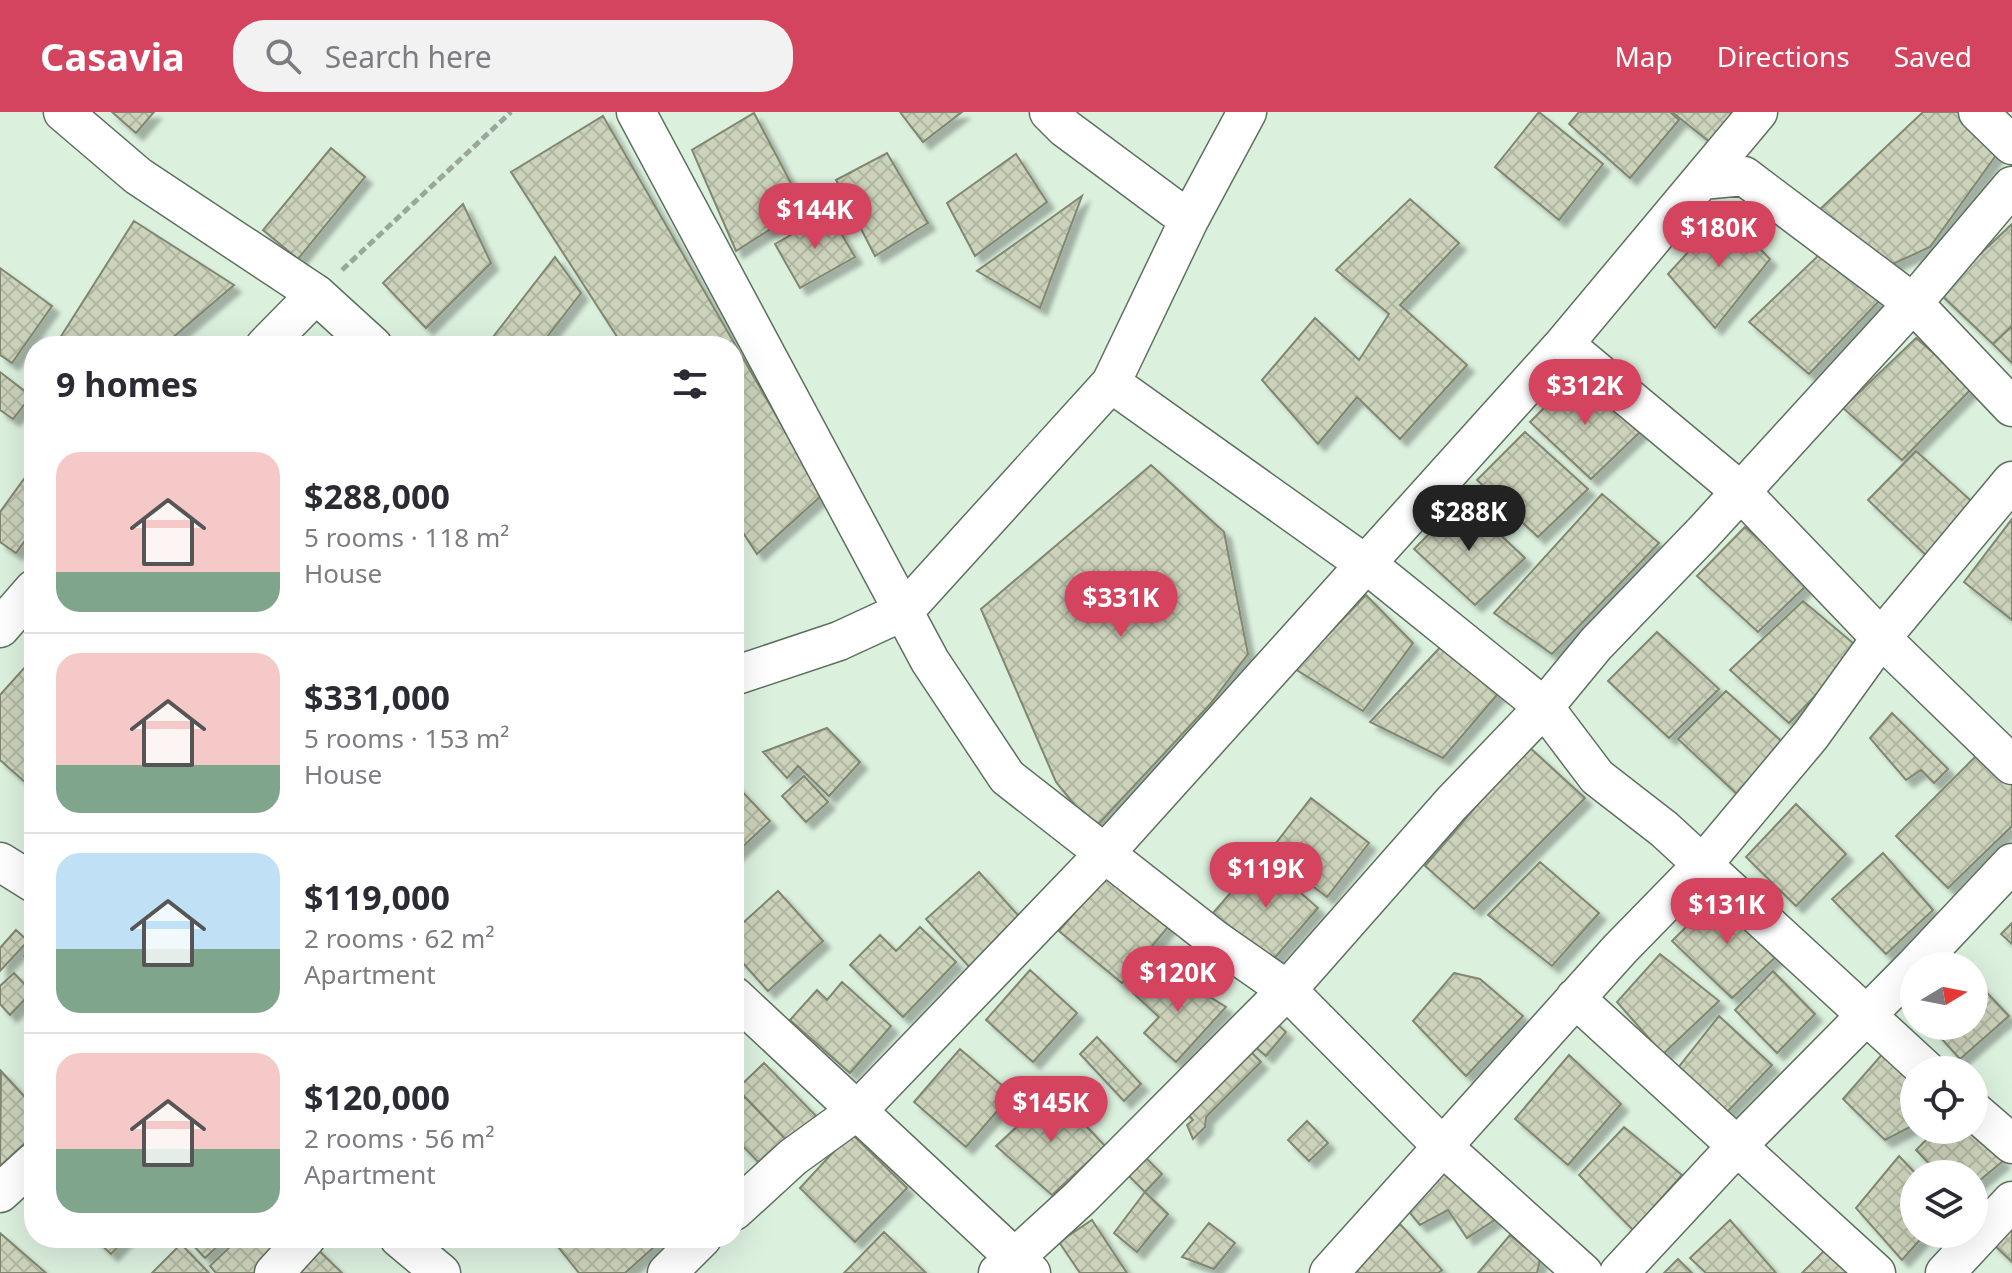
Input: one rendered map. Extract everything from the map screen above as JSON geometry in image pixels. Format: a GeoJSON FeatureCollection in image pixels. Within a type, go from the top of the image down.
{"type":"FeatureCollection","features":[{"type":"Feature","properties":{"kind":"street"},"geometry":{"type":"LineString","coordinates":[[63,112],[138,176],[316,294],[362,336]]}},
{"type":"Feature","properties":{"kind":"street"},"geometry":{"type":"LineString","coordinates":[[636,112],[930,661],[1007,777],[1214,939],[1287,990],[1442,1146],[1583,1273]]}},
{"type":"Feature","properties":{"kind":"street"},"geometry":{"type":"LineString","coordinates":[[1049,112],[1065,128],[1189,220]]}},
{"type":"Feature","properties":{"kind":"street"},"geometry":{"type":"LineString","coordinates":[[744,673],[839,641],[904,611],[1111,383],[1189,220],[1247,112]]}},
{"type":"Feature","properties":{"kind":"street"},"geometry":{"type":"LineString","coordinates":[[744,1202],[793,1157],[858,1110],[1106,852],[1368,565],[1564,344],[1758,112]]}},
{"type":"Feature","properties":{"kind":"street"},"geometry":{"type":"LineString","coordinates":[[1978,112],[2012,145]]}},
{"type":"Feature","properties":{"kind":"street"},"geometry":{"type":"LineString","coordinates":[[1702,180],[1744,176],[1913,303],[2012,407]]}},
{"type":"Feature","properties":{"kind":"street"},"geometry":{"type":"LineString","coordinates":[[744,1005],[858,1110],[1015,1268],[1080,1198],[1287,990],[1451,804],[1544,707],[1596,644],[1704,532],[1739,490],[1913,303],[2012,186]]}},
{"type":"Feature","properties":{"kind":"street"},"geometry":{"type":"LineString","coordinates":[[275,336],[316,294]]}},
{"type":"Feature","properties":{"kind":"street"},"geometry":{"type":"LineString","coordinates":[[1564,344],[1739,490],[1881,638],[2012,765]]}},
{"type":"Feature","properties":{"kind":"street"},"geometry":{"type":"LineString","coordinates":[[1111,383],[1368,565],[1544,707],[1597,777],[1703,864],[1865,1018],[1910,1056]]}},
{"type":"Feature","properties":{"kind":"street"},"geometry":{"type":"LineString","coordinates":[[1329,1273],[1575,998],[1703,864],[1811,735],[1881,638],[2012,481]]}},
{"type":"Feature","properties":{"kind":"street"},"geometry":{"type":"LineString","coordinates":[[0,628],[24,601]]}},
{"type":"Feature","properties":{"kind":"street"},"geometry":{"type":"LineString","coordinates":[[0,862],[24,877]]}},
{"type":"Feature","properties":{"kind":"street"},"geometry":{"type":"LineString","coordinates":[[1927,952],[2012,863]]}},
{"type":"Feature","properties":{"kind":"street"},"geometry":{"type":"LineString","coordinates":[[1619,1273],[1736,1147],[1900,981]]}},
{"type":"Feature","properties":{"kind":"street"},"geometry":{"type":"LineString","coordinates":[[1575,998],[1876,1273]]}},
{"type":"Feature","properties":{"kind":"street"},"geometry":{"type":"LineString","coordinates":[[1988,1123],[2012,1144]]}},
{"type":"Feature","properties":{"kind":"street"},"geometry":{"type":"LineString","coordinates":[[0,1193],[24,1171]]}},
{"type":"Feature","properties":{"kind":"street"},"geometry":{"type":"LineString","coordinates":[[1945,1273],[2012,1201]]}},
{"type":"Feature","properties":{"kind":"street"},"geometry":{"type":"LineString","coordinates":[[274,1273],[297,1248]]}},
{"type":"Feature","properties":{"kind":"street"},"geometry":{"type":"LineString","coordinates":[[411,1248],[441,1273]]}},
{"type":"Feature","properties":{"kind":"street"},"geometry":{"type":"LineString","coordinates":[[667,1273],[692,1248]]}},
{"type":"Feature","properties":{"kind":"path"},"geometry":{"type":"LineString","coordinates":[[316,294],[511,112]]}},
{"type":"Feature","properties":{"kind":"building"},"geometry":{"type":"Polygon","coordinates":[[[112,112],[154,112],[136,133],[112,112]]]}},
{"type":"Feature","properties":{"kind":"building"},"geometry":{"type":"Polygon","coordinates":[[[900,112],[962,112],[923,142],[900,112]]]}},
{"type":"Feature","properties":{"kind":"building"},"geometry":{"type":"Polygon","coordinates":[[[1539,112],[1603,164],[1559,220],[1495,167],[1539,112]]]}},
{"type":"Feature","properties":{"kind":"building"},"geometry":{"type":"Polygon","coordinates":[[[1579,112],[1670,112],[1679,120],[1630,178],[1569,124],[1579,112]]]}},
{"type":"Feature","properties":{"kind":"building"},"geometry":{"type":"Polygon","coordinates":[[[1672,112],[1752,112],[1721,151],[1672,112]]]}},
{"type":"Feature","properties":{"kind":"building"},"geometry":{"type":"Polygon","coordinates":[[[1923,112],[1978,112],[2007,140],[1930,247],[1884,268],[1816,213],[1923,112]]]}},
{"type":"Feature","properties":{"kind":"building"},"geometry":{"type":"Polygon","coordinates":[[[754,113],[804,208],[736,251],[692,150],[754,113]]]}},
{"type":"Feature","properties":{"kind":"building"},"geometry":{"type":"Polygon","coordinates":[[[603,116],[730,336],[617,336],[511,172],[603,116]]]}},
{"type":"Feature","properties":{"kind":"building"},"geometry":{"type":"Polygon","coordinates":[[[331,148],[365,177],[298,259],[263,230],[331,148]]]}},
{"type":"Feature","properties":{"kind":"building"},"geometry":{"type":"Polygon","coordinates":[[[887,153],[928,223],[875,256],[836,180],[887,153]]]}},
{"type":"Feature","properties":{"kind":"building"},"geometry":{"type":"Polygon","coordinates":[[[1016,154],[1047,202],[975,256],[947,203],[1016,154]]]}},
{"type":"Feature","properties":{"kind":"building"},"geometry":{"type":"Polygon","coordinates":[[[1082,196],[1040,308],[977,271],[1082,196]]]}},
{"type":"Feature","properties":{"kind":"building"},"geometry":{"type":"Polygon","coordinates":[[[1410,199],[1459,243],[1400,305],[1467,365],[1400,439],[1357,397],[1318,444],[1262,380],[1315,318],[1359,360],[1389,314],[1336,270],[1410,199]]]}},
{"type":"Feature","properties":{"kind":"building"},"geometry":{"type":"Polygon","coordinates":[[[463,204],[491,263],[426,328],[383,283],[463,204]]]}},
{"type":"Feature","properties":{"kind":"building"},"geometry":{"type":"Polygon","coordinates":[[[829,213],[855,257],[800,288],[775,244],[829,213]]]}},
{"type":"Feature","properties":{"kind":"building"},"geometry":{"type":"Polygon","coordinates":[[[1724,213],[1770,259],[1715,328],[1668,274],[1724,213]]]}},
{"type":"Feature","properties":{"kind":"building"},"geometry":{"type":"Polygon","coordinates":[[[134,221],[234,285],[175,336],[61,336],[134,221]]]}},
{"type":"Feature","properties":{"kind":"building"},"geometry":{"type":"Polygon","coordinates":[[[2012,224],[2012,326],[1993,344],[1939,293],[2012,224]]]}},
{"type":"Feature","properties":{"kind":"building"},"geometry":{"type":"Polygon","coordinates":[[[1822,252],[1879,301],[1809,374],[1749,322],[1822,252]]]}},
{"type":"Feature","properties":{"kind":"building"},"geometry":{"type":"Polygon","coordinates":[[[555,257],[581,293],[548,336],[494,336],[555,257]]]}},
{"type":"Feature","properties":{"kind":"building"},"geometry":{"type":"Polygon","coordinates":[[[0,268],[52,306],[31,336],[24,336],[24,346],[12,363],[0,355],[0,268]]]}},
{"type":"Feature","properties":{"kind":"building"},"geometry":{"type":"Polygon","coordinates":[[[2012,326],[2012,363],[1993,344],[2012,326]]]}},
{"type":"Feature","properties":{"kind":"building"},"geometry":{"type":"Polygon","coordinates":[[[1916,338],[1973,387],[1902,460],[1843,408],[1916,338]]]}},
{"type":"Feature","properties":{"kind":"building"},"geometry":{"type":"Polygon","coordinates":[[[744,360],[822,495],[757,554],[744,534],[744,360]]]}},
{"type":"Feature","properties":{"kind":"building"},"geometry":{"type":"Polygon","coordinates":[[[0,372],[24,391],[24,405],[13,419],[0,410],[0,372]]]}},
{"type":"Feature","properties":{"kind":"building"},"geometry":{"type":"Polygon","coordinates":[[[1578,374],[1641,431],[1591,479],[1530,422],[1578,374]]]}},
{"type":"Feature","properties":{"kind":"building"},"geometry":{"type":"Polygon","coordinates":[[[1525,432],[1588,489],[1538,537],[1477,480],[1525,432]]]}},
{"type":"Feature","properties":{"kind":"building"},"geometry":{"type":"Polygon","coordinates":[[[1916,451],[1979,508],[1928,557],[1868,500],[1916,451]]]}},
{"type":"Feature","properties":{"kind":"building"},"geometry":{"type":"Polygon","coordinates":[[[1151,465],[1224,532],[1248,654],[1211,703],[1094,829],[1056,782],[981,609],[1151,465]]]}},
{"type":"Feature","properties":{"kind":"building"},"geometry":{"type":"Polygon","coordinates":[[[24,479],[24,542],[16,553],[0,542],[0,512],[24,479]]]}},
{"type":"Feature","properties":{"kind":"building"},"geometry":{"type":"Polygon","coordinates":[[[1602,494],[1659,543],[1552,654],[1494,613],[1602,494]]]}},
{"type":"Feature","properties":{"kind":"building"},"geometry":{"type":"Polygon","coordinates":[[[1463,500],[1525,558],[1475,605],[1414,549],[1463,500]]]}},
{"type":"Feature","properties":{"kind":"building"},"geometry":{"type":"Polygon","coordinates":[[[2012,519],[2012,620],[1964,582],[2012,519]]]}},
{"type":"Feature","properties":{"kind":"building"},"geometry":{"type":"Polygon","coordinates":[[[1745,527],[1808,584],[1758,632],[1697,576],[1745,527]]]}},
{"type":"Feature","properties":{"kind":"building"},"geometry":{"type":"Polygon","coordinates":[[[1366,595],[1413,643],[1363,711],[1295,669],[1366,595]]]}},
{"type":"Feature","properties":{"kind":"building"},"geometry":{"type":"Polygon","coordinates":[[[1803,601],[1860,649],[1789,723],[1730,670],[1803,601]]]}},
{"type":"Feature","properties":{"kind":"building"},"geometry":{"type":"Polygon","coordinates":[[[1657,632],[1719,689],[1669,738],[1608,681],[1657,632]]]}},
{"type":"Feature","properties":{"kind":"building"},"geometry":{"type":"Polygon","coordinates":[[[1447,640],[1503,688],[1443,758],[1370,722],[1447,640]]]}},
{"type":"Feature","properties":{"kind":"building"},"geometry":{"type":"Polygon","coordinates":[[[24,668],[24,781],[0,760],[0,695],[24,668]]]}},
{"type":"Feature","properties":{"kind":"building"},"geometry":{"type":"Polygon","coordinates":[[[1726,691],[1789,748],[1739,796],[1678,739],[1726,691]]]}},
{"type":"Feature","properties":{"kind":"building"},"geometry":{"type":"Polygon","coordinates":[[[1892,713],[1948,769],[1934,783],[1921,770],[1906,780],[1870,738],[1892,713]]]}},
{"type":"Feature","properties":{"kind":"building"},"geometry":{"type":"Polygon","coordinates":[[[827,728],[860,762],[829,796],[798,766],[787,778],[763,752],[827,728]]]}},
{"type":"Feature","properties":{"kind":"building"},"geometry":{"type":"Polygon","coordinates":[[[1528,746],[1585,798],[1474,909],[1425,866],[1528,746]]]}},
{"type":"Feature","properties":{"kind":"building"},"geometry":{"type":"Polygon","coordinates":[[[1979,753],[2012,781],[2012,826],[1948,888],[1896,836],[1979,753]]]}},
{"type":"Feature","properties":{"kind":"building"},"geometry":{"type":"Polygon","coordinates":[[[804,776],[828,802],[806,822],[782,796],[804,776]]]}},
{"type":"Feature","properties":{"kind":"building"},"geometry":{"type":"Polygon","coordinates":[[[744,794],[770,821],[744,846],[744,794]]]}},
{"type":"Feature","properties":{"kind":"building"},"geometry":{"type":"Polygon","coordinates":[[[1311,798],[1369,843],[1327,897],[1269,852],[1311,798]]]}},
{"type":"Feature","properties":{"kind":"building"},"geometry":{"type":"Polygon","coordinates":[[[1796,804],[1846,854],[1796,906],[1746,857],[1796,804]]]}},
{"type":"Feature","properties":{"kind":"building"},"geometry":{"type":"Polygon","coordinates":[[[1883,853],[1933,910],[1886,954],[1832,899],[1883,853]]]}},
{"type":"Feature","properties":{"kind":"building"},"geometry":{"type":"Polygon","coordinates":[[[1261,858],[1318,908],[1270,963],[1213,913],[1261,858]]]}},
{"type":"Feature","properties":{"kind":"building"},"geometry":{"type":"Polygon","coordinates":[[[1540,862],[1599,913],[1552,966],[1488,915],[1540,862]]]}},
{"type":"Feature","properties":{"kind":"building"},"geometry":{"type":"Polygon","coordinates":[[[1110,871],[1172,922],[1122,983],[1059,931],[1110,871]]]}},
{"type":"Feature","properties":{"kind":"building"},"geometry":{"type":"Polygon","coordinates":[[[979,872],[1025,923],[973,971],[926,919],[979,872]]]}},
{"type":"Feature","properties":{"kind":"building"},"geometry":{"type":"Polygon","coordinates":[[[778,891],[823,941],[768,991],[744,964],[744,922],[778,891]]]}},
{"type":"Feature","properties":{"kind":"building"},"geometry":{"type":"Polygon","coordinates":[[[1720,893],[1783,950],[1732,998],[1672,941],[1720,893]]]}},
{"type":"Feature","properties":{"kind":"building"},"geometry":{"type":"Polygon","coordinates":[[[2012,923],[2012,944],[2001,934],[2012,923]]]}},
{"type":"Feature","properties":{"kind":"building"},"geometry":{"type":"Polygon","coordinates":[[[920,927],[956,962],[903,1017],[850,965],[880,935],[896,951],[920,927]]]}},
{"type":"Feature","properties":{"kind":"building"},"geometry":{"type":"Polygon","coordinates":[[[16,930],[24,937],[24,945],[0,971],[0,948],[16,930]]]}},
{"type":"Feature","properties":{"kind":"building"},"geometry":{"type":"Polygon","coordinates":[[[1660,954],[1719,1001],[1663,1054],[1617,1002],[1660,954]]]}},
{"type":"Feature","properties":{"kind":"building"},"geometry":{"type":"Polygon","coordinates":[[[1030,970],[1077,1013],[1033,1062],[986,1020],[1030,970]]]}},
{"type":"Feature","properties":{"kind":"building"},"geometry":{"type":"Polygon","coordinates":[[[1773,971],[1815,1014],[1777,1053],[1735,1010],[1773,971]]]}},
{"type":"Feature","properties":{"kind":"building"},"geometry":{"type":"Polygon","coordinates":[[[14,973],[24,984],[24,1000],[10,1015],[0,1004],[0,986],[14,973]]]}},
{"type":"Feature","properties":{"kind":"building"},"geometry":{"type":"Polygon","coordinates":[[[1454,973],[1480,979],[1523,1016],[1466,1076],[1413,1021],[1454,973]]]}},
{"type":"Feature","properties":{"kind":"building"},"geometry":{"type":"Polygon","coordinates":[[[1173,974],[1226,1007],[1176,1062],[1144,1033],[1159,1017],[1133,993],[1173,974]]]}},
{"type":"Feature","properties":{"kind":"building"},"geometry":{"type":"Polygon","coordinates":[[[842,982],[891,1026],[850,1073],[790,1020],[817,990],[827,1000],[842,982]]]}},
{"type":"Feature","properties":{"kind":"building"},"geometry":{"type":"Polygon","coordinates":[[[1988,994],[2009,1016],[1988,1034],[1988,994]]]}},
{"type":"Feature","properties":{"kind":"building"},"geometry":{"type":"Polygon","coordinates":[[[1265,1013],[1286,1032],[1266,1056],[1245,1038],[1265,1013]]]}},
{"type":"Feature","properties":{"kind":"building"},"geometry":{"type":"Polygon","coordinates":[[[1719,1016],[1772,1065],[1727,1112],[1678,1068],[1719,1016]]]}},
{"type":"Feature","properties":{"kind":"building"},"geometry":{"type":"Polygon","coordinates":[[[1097,1037],[1141,1084],[1124,1101],[1080,1054],[1097,1037]]]}},
{"type":"Feature","properties":{"kind":"building"},"geometry":{"type":"Polygon","coordinates":[[[1943,1040],[1982,1040],[1963,1056],[1957,1056],[1943,1040]]]}},
{"type":"Feature","properties":{"kind":"building"},"geometry":{"type":"Polygon","coordinates":[[[1244,1045],[1261,1062],[1206,1117],[1205,1127],[1193,1139],[1187,1125],[1193,1120],[1181,1107],[1244,1045]]]}},
{"type":"Feature","properties":{"kind":"building"},"geometry":{"type":"Polygon","coordinates":[[[960,1049],[1012,1094],[966,1147],[914,1102],[960,1049]]]}},
{"type":"Feature","properties":{"kind":"building"},"geometry":{"type":"Polygon","coordinates":[[[1885,1051],[1900,1065],[1900,1132],[1885,1140],[1843,1099],[1885,1051]]]}},
{"type":"Feature","properties":{"kind":"building"},"geometry":{"type":"Polygon","coordinates":[[[1569,1055],[1621,1104],[1568,1165],[1515,1119],[1569,1055]]]}},
{"type":"Feature","properties":{"kind":"building"},"geometry":{"type":"Polygon","coordinates":[[[764,1063],[819,1119],[792,1146],[744,1096],[744,1082],[764,1063]]]}},
{"type":"Feature","properties":{"kind":"building"},"geometry":{"type":"Polygon","coordinates":[[[1,1071],[24,1096],[24,1144],[0,1166],[1,1071]]]}},
{"type":"Feature","properties":{"kind":"building"},"geometry":{"type":"Polygon","coordinates":[[[1054,1092],[1105,1146],[1052,1195],[996,1146],[1054,1092]]]}},
{"type":"Feature","properties":{"kind":"building"},"geometry":{"type":"Polygon","coordinates":[[[744,1098],[792,1146],[767,1171],[744,1147],[744,1098]]]}},
{"type":"Feature","properties":{"kind":"building"},"geometry":{"type":"Polygon","coordinates":[[[1307,1121],[1328,1143],[1309,1161],[1288,1140],[1307,1121]]]}},
{"type":"Feature","properties":{"kind":"building"},"geometry":{"type":"Polygon","coordinates":[[[1624,1127],[1682,1175],[1633,1230],[1579,1175],[1624,1127]]]}},
{"type":"Feature","properties":{"kind":"building"},"geometry":{"type":"Polygon","coordinates":[[[851,1133],[907,1188],[855,1242],[800,1188],[851,1133]]]}},
{"type":"Feature","properties":{"kind":"building"},"geometry":{"type":"Polygon","coordinates":[[[1922,1144],[1986,1144],[2003,1161],[1988,1173],[1988,1160],[1926,1160],[1916,1150],[1922,1144]]]}},
{"type":"Feature","properties":{"kind":"building"},"geometry":{"type":"Polygon","coordinates":[[[1141,1153],[1162,1174],[1145,1192],[1124,1171],[1141,1153]]]}},
{"type":"Feature","properties":{"kind":"building"},"geometry":{"type":"Polygon","coordinates":[[[1899,1156],[1903,1160],[1900,1160],[1900,1248],[1913,1248],[1902,1260],[1856,1208],[1899,1156]]]}},
{"type":"Feature","properties":{"kind":"building"},"geometry":{"type":"Polygon","coordinates":[[[1447,1168],[1496,1219],[1467,1238],[1448,1210],[1420,1225],[1406,1208],[1447,1168]]]}},
{"type":"Feature","properties":{"kind":"building"},"geometry":{"type":"Polygon","coordinates":[[[1145,1192],[1168,1214],[1137,1252],[1114,1233],[1145,1192]]]}},
{"type":"Feature","properties":{"kind":"building"},"geometry":{"type":"Polygon","coordinates":[[[1092,1220],[1127,1273],[1080,1273],[1059,1242],[1092,1220]]]}},
{"type":"Feature","properties":{"kind":"building"},"geometry":{"type":"Polygon","coordinates":[[[1730,1220],[1776,1273],[1706,1273],[1690,1258],[1730,1220]]]}},
{"type":"Feature","properties":{"kind":"building"},"geometry":{"type":"Polygon","coordinates":[[[2012,1222],[2012,1262],[1991,1242],[2012,1222]]]}},
{"type":"Feature","properties":{"kind":"building"},"geometry":{"type":"Polygon","coordinates":[[[1209,1223],[1235,1243],[1214,1269],[1182,1257],[1209,1223]]]}},
{"type":"Feature","properties":{"kind":"building"},"geometry":{"type":"Polygon","coordinates":[[[1400,1224],[1442,1270],[1438,1273],[1359,1273],[1354,1267],[1400,1224]]]}},
{"type":"Feature","properties":{"kind":"building"},"geometry":{"type":"Polygon","coordinates":[[[884,1232],[926,1273],[844,1273],[884,1232]]]}},
{"type":"Feature","properties":{"kind":"building"},"geometry":{"type":"Polygon","coordinates":[[[0,1233],[46,1273],[0,1273],[0,1233]]]}},
{"type":"Feature","properties":{"kind":"building"},"geometry":{"type":"Polygon","coordinates":[[[1510,1235],[1540,1260],[1537,1273],[1478,1273],[1510,1235]]]}},
{"type":"Feature","properties":{"kind":"building"},"geometry":{"type":"Polygon","coordinates":[[[1832,1243],[1862,1273],[1802,1273],[1832,1243]]]}},
{"type":"Feature","properties":{"kind":"building"},"geometry":{"type":"Polygon","coordinates":[[[177,1248],[185,1248],[209,1273],[152,1273],[177,1248]]]}},
{"type":"Feature","properties":{"kind":"building"},"geometry":{"type":"Polygon","coordinates":[[[196,1248],[216,1248],[205,1258],[196,1248]]]}},
{"type":"Feature","properties":{"kind":"building"},"geometry":{"type":"Polygon","coordinates":[[[229,1248],[282,1248],[258,1273],[216,1273],[210,1266],[229,1248]]]}},
{"type":"Feature","properties":{"kind":"building"},"geometry":{"type":"Polygon","coordinates":[[[300,1248],[316,1248],[342,1273],[275,1273],[300,1248]]]}},
{"type":"Feature","properties":{"kind":"building"},"geometry":{"type":"Polygon","coordinates":[[[559,1248],[653,1248],[625,1273],[579,1273],[559,1248]]]}},
{"type":"Feature","properties":{"kind":"building"},"geometry":{"type":"Polygon","coordinates":[[[1678,1259],[1692,1273],[1664,1273],[1678,1259]]]}}]}
